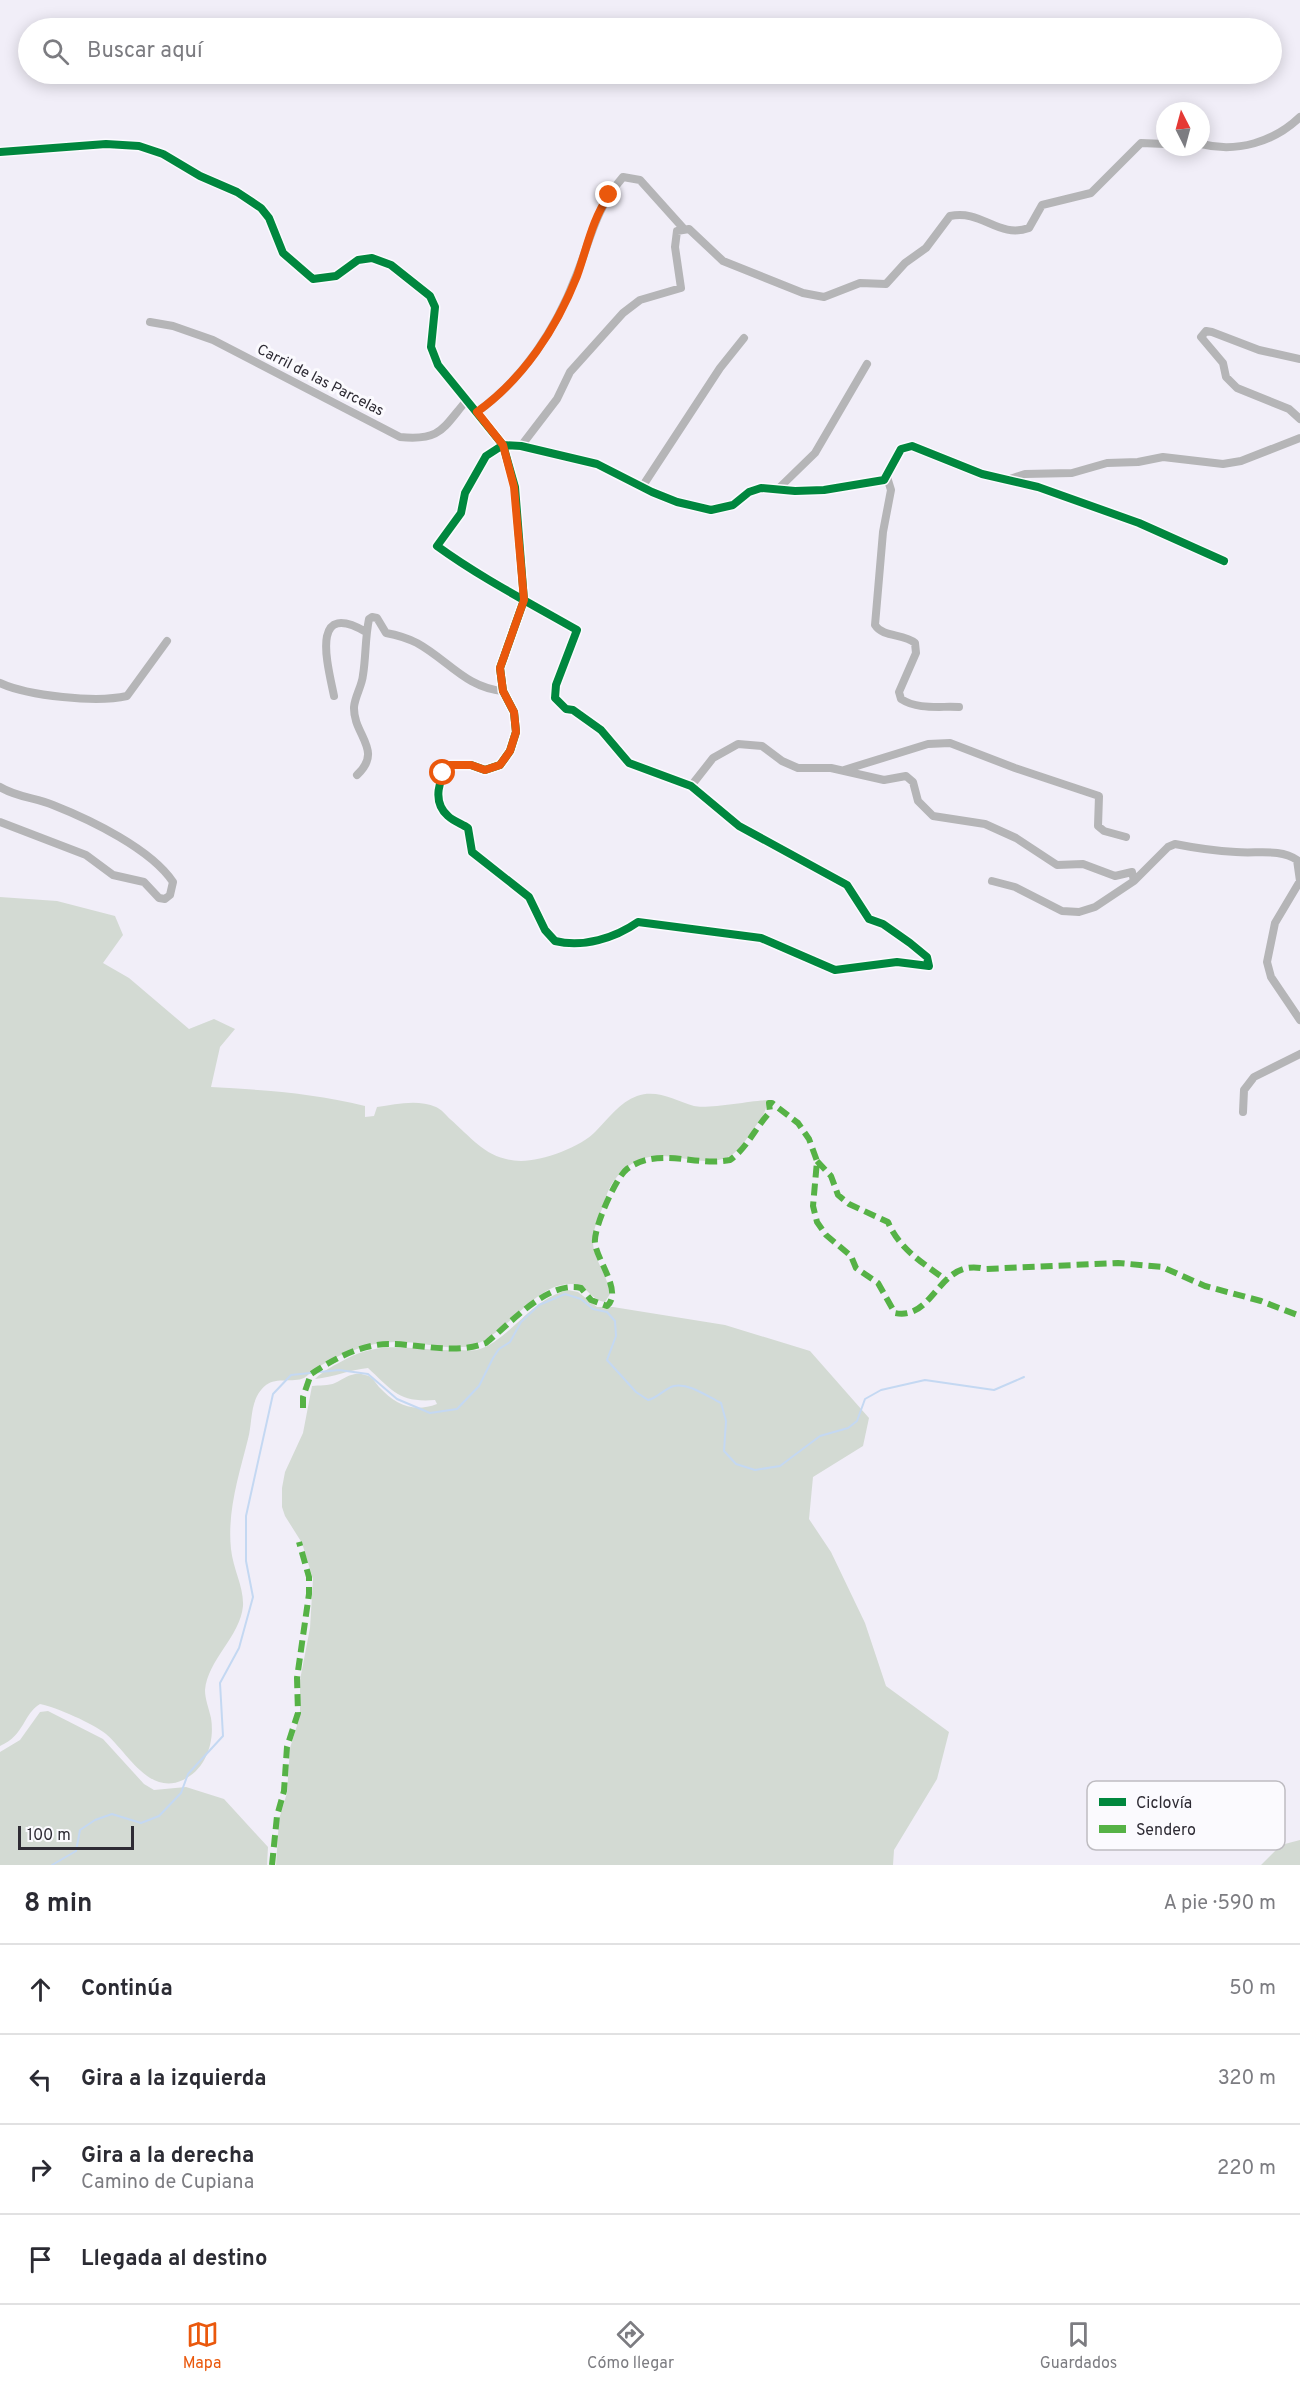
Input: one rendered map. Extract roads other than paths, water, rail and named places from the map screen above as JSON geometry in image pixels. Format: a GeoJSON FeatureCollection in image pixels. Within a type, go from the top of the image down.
{"type":"FeatureCollection","features":[{"type":"Feature","properties":{"kind":"street"},"geometry":{"type":"LineString","coordinates":[[1210,146],[1264,141],[1280,134],[1300,117]]}},
{"type":"Feature","properties":{"kind":"street"},"geometry":{"type":"LineString","coordinates":[[521,446],[557,399],[570,372],[623,313],[640,300],[681,288],[675,247],[677,231],[689,229],[723,261],[803,293],[824,297],[860,283],[886,284],[905,263],[926,248],[950,216],[964,213],[1018,232],[1029,228],[1042,206],[1091,193],[1141,143],[1156,144]]}},
{"type":"Feature","properties":{"kind":"street"},"geometry":{"type":"LineString","coordinates":[[0,152],[106,144],[139,146],[163,154],[200,176],[237,192],[261,208],[269,218],[283,253],[313,279],[336,276],[358,260],[366,258],[382,260],[430,296],[435,307],[430,347],[438,365],[503,445],[514,487],[524,600],[500,668],[503,691],[514,712],[516,732],[510,751],[500,765],[485,770],[471,765],[451,765],[443,773],[438,790],[448,817],[468,828],[472,852],[529,897],[545,930],[555,941],[572,943],[619,935],[638,922],[761,938],[835,970],[897,962],[929,966],[927,957],[910,943],[883,924],[869,919],[847,885],[739,826],[691,786],[629,763],[601,730],[573,710],[566,709],[555,698],[556,685],[577,630],[524,600],[462,564],[437,546],[460,513],[465,493],[486,456],[503,445],[521,446],[597,464],[677,502],[711,510],[733,505],[753,490],[795,491],[847,488],[875,483],[887,477],[898,452],[907,446],[926,450],[982,474],[1008,479],[1139,523],[1224,561]]}},
{"type":"Feature","properties":{"kind":"street"},"geometry":{"type":"LineString","coordinates":[[477,412],[517,376],[549,333],[577,276],[597,215],[623,177],[640,180],[684,229]]}},
{"type":"Feature","properties":{"kind":"street","name":"Carril de las Parcelas"},"geometry":{"type":"LineString","coordinates":[[150,322],[173,326],[213,340],[400,437],[431,437],[439,432],[467,400]]}},
{"type":"Feature","properties":{"kind":"street"},"geometry":{"type":"LineString","coordinates":[[1300,359],[1259,350],[1212,332],[1206,331],[1201,337],[1223,363],[1226,377],[1237,388],[1289,409],[1300,419]]}},
{"type":"Feature","properties":{"kind":"street"},"geometry":{"type":"LineString","coordinates":[[642,486],[720,368],[744,338]]}},
{"type":"Feature","properties":{"kind":"street"},"geometry":{"type":"LineString","coordinates":[[778,489],[815,453],[867,364]]}},
{"type":"Feature","properties":{"kind":"street"},"geometry":{"type":"LineString","coordinates":[[1008,479],[1024,474],[1072,473],[1107,463],[1137,462],[1163,457],[1223,464],[1241,461],[1300,438]]}},
{"type":"Feature","properties":{"kind":"street"},"geometry":{"type":"LineString","coordinates":[[887,477],[891,490],[883,532],[875,625],[881,631],[915,643],[916,653],[899,692],[901,699],[910,705],[959,707]]}},
{"type":"Feature","properties":{"kind":"street"},"geometry":{"type":"LineString","coordinates":[[357,775],[369,762],[369,753],[357,725],[354,706],[363,677],[369,620],[377,618],[386,633],[416,643],[454,668],[471,683],[503,691]]}},
{"type":"Feature","properties":{"kind":"street"},"geometry":{"type":"LineString","coordinates":[[334,696],[324,647],[327,633],[332,627],[341,624],[352,624],[366,632]]}},
{"type":"Feature","properties":{"kind":"street"},"geometry":{"type":"LineString","coordinates":[[0,683],[28,693],[109,700],[127,696],[167,641]]}},
{"type":"Feature","properties":{"kind":"street"},"geometry":{"type":"LineString","coordinates":[[843,770],[928,744],[951,743],[1015,768],[1099,796],[1098,826],[1104,831],[1126,837]]}},
{"type":"Feature","properties":{"kind":"street"},"geometry":{"type":"LineString","coordinates":[[691,786],[713,758],[738,744],[762,746],[782,761],[798,768],[843,770],[884,780],[906,776],[913,782],[918,801],[933,816],[985,824],[1016,838],[1057,865],[1083,864],[1114,876],[1132,872],[1134,881]]}},
{"type":"Feature","properties":{"kind":"street"},"geometry":{"type":"LineString","coordinates":[[0,787],[54,805],[112,832],[162,865],[173,882],[170,895],[165,899],[159,897],[144,882],[113,875],[86,855],[0,822]]}},
{"type":"Feature","properties":{"kind":"street"},"geometry":{"type":"LineString","coordinates":[[992,881],[1015,887],[1062,911],[1078,912],[1095,907],[1134,881],[1168,847],[1175,844],[1240,853],[1267,852],[1290,855],[1297,860],[1300,881],[1275,923],[1267,962],[1271,977],[1300,1020]]}},
{"type":"Feature","properties":{"kind":"street"},"geometry":{"type":"LineString","coordinates":[[1243,1113],[1244,1090],[1254,1077],[1300,1054]]}},
{"type":"Feature","properties":{"kind":"waterway"},"geometry":{"type":"LineString","coordinates":[[52,1865],[76,1851],[80,1830],[95,1820],[112,1814],[141,1823],[159,1816],[181,1793],[188,1774],[223,1736],[220,1683],[239,1648],[253,1597],[246,1561],[246,1516],[273,1394],[291,1375],[339,1370],[368,1374],[397,1399],[430,1413],[457,1409],[479,1386],[493,1358],[499,1349],[510,1342],[521,1322],[539,1305],[565,1294],[581,1299],[593,1309],[607,1312],[615,1321],[616,1336],[607,1360],[636,1392],[648,1400],[671,1387],[680,1386],[692,1388],[721,1403],[726,1421],[724,1451],[736,1464],[755,1470],[780,1466],[820,1436],[848,1428],[857,1421],[865,1399],[881,1390],[925,1380],[994,1390],[1024,1377]]}}]}
